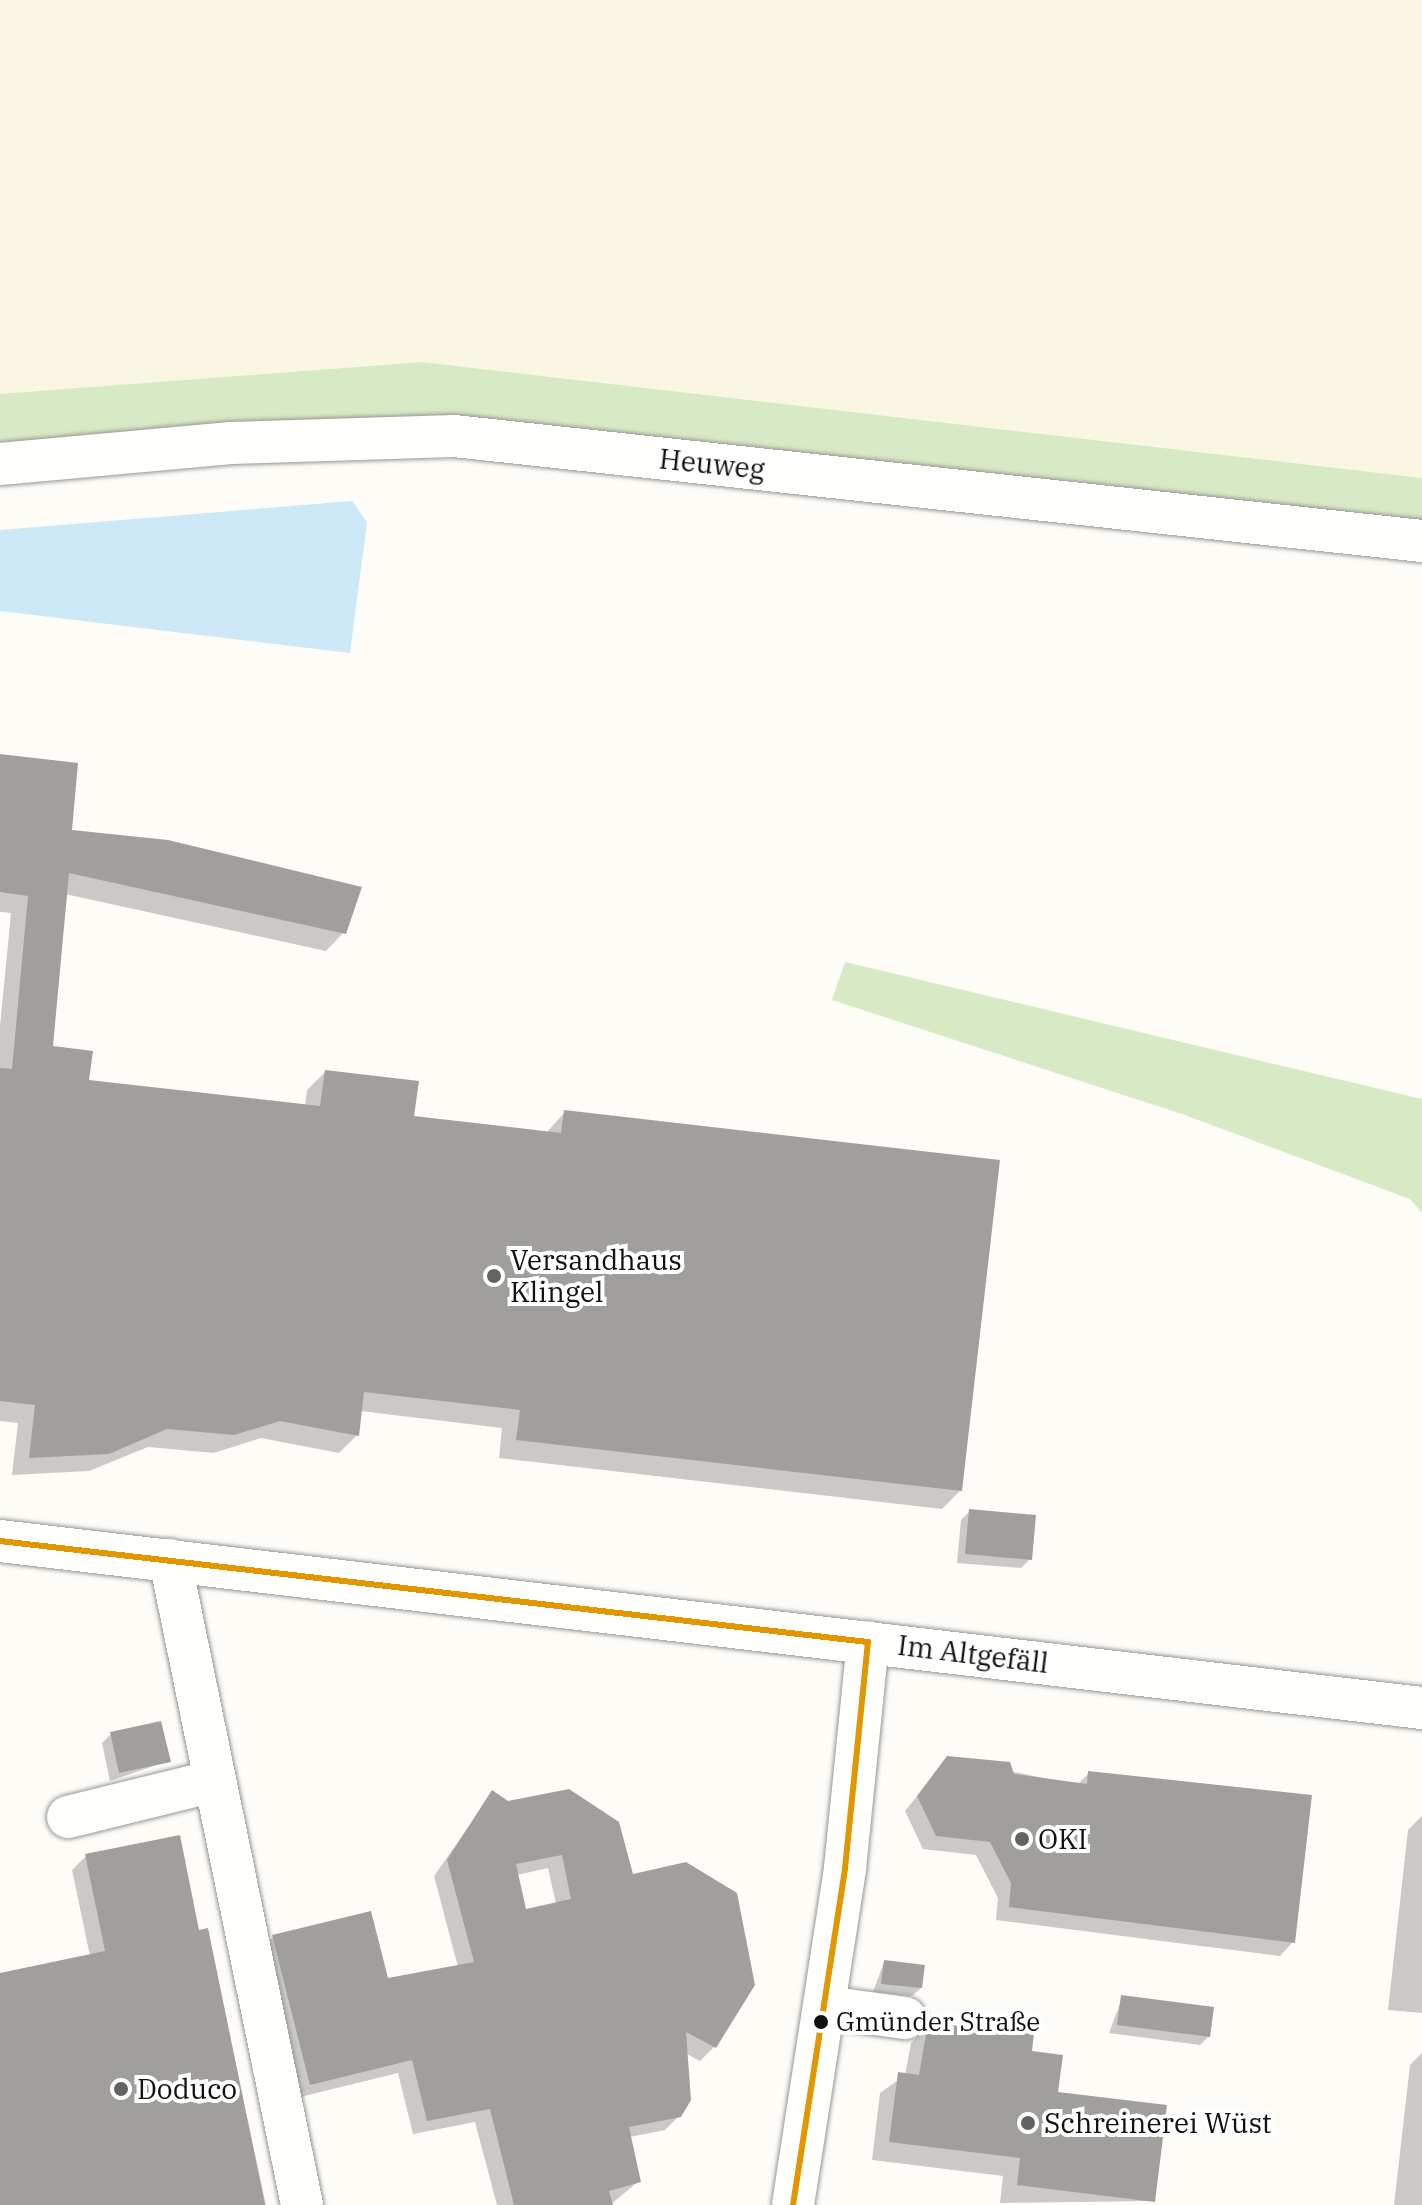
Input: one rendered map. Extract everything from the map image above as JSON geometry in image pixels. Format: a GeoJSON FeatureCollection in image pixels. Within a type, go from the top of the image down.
{"type":"FeatureCollection","features":[{"type":"Feature","properties":{"kind":"street","name":"Heuweg"},"geometry":{"type":"LineString","coordinates":[[0,464],[231,443],[454,436],[1422,541]]}},
{"type":"Feature","properties":{"kind":"street","name":"Im Altgefäll"},"geometry":{"type":"LineString","coordinates":[[0,1541],[1422,1708]]}},
{"type":"Feature","properties":{"kind":"street"},"geometry":{"type":"LineString","coordinates":[[170,1560],[302,2205]]}},
{"type":"Feature","properties":{"kind":"street"},"geometry":{"type":"LineString","coordinates":[[793,2205],[825,2007],[868,1642]]}},
{"type":"Feature","properties":{"kind":"street"},"geometry":{"type":"LineString","coordinates":[[68,1817],[215,1781]]}},
{"type":"Feature","properties":{"kind":"street"},"geometry":{"type":"LineString","coordinates":[[825,2007],[905,2018]]}},
{"type":"Feature","properties":{"kind":"shaded area"},"geometry":{"type":"Polygon","coordinates":[[[0,0],[1422,0],[1422,478],[422,362],[0,394],[0,0]]]}},
{"type":"Feature","properties":{"kind":"green space"},"geometry":{"type":"Polygon","coordinates":[[[422,362],[1422,478],[1422,525],[456,428],[0,450],[0,394],[422,362]]]}},
{"type":"Feature","properties":{"kind":"green space"},"geometry":{"type":"Polygon","coordinates":[[[845,962],[1422,1099],[1422,1213],[1410,1199],[1182,1114],[832,1000],[845,962]]]}},
{"type":"Feature","properties":{"kind":"water"},"geometry":{"type":"Polygon","coordinates":[[[352,501],[367,522],[350,653],[0,611],[0,530],[352,501]]]}},
{"type":"Feature","properties":{"kind":"building","name":"Versandhaus Klingel"},"geometry":{"type":"Polygon","coordinates":[[[0,754],[78,763],[72,830],[168,840],[362,887],[346,934],[69,873],[53,1046],[93,1051],[89,1080],[320,1106],[325,1070],[419,1081],[414,1116],[561,1133],[564,1110],[1000,1160],[962,1491],[516,1440],[520,1410],[364,1392],[359,1436],[280,1421],[234,1435],[167,1429],[109,1454],[29,1458],[35,1405],[0,1401],[0,1068],[12,1069],[28,896],[0,892],[0,754]]]}},
{"type":"Feature","properties":{"kind":"building"},"geometry":{"type":"Polygon","coordinates":[[[969,1509],[1036,1515],[1032,1560],[965,1554],[969,1509]]]}},
{"type":"Feature","properties":{"kind":"building"},"geometry":{"type":"Polygon","coordinates":[[[161,1721],[171,1762],[119,1773],[110,1732],[161,1721]]]}},
{"type":"Feature","properties":{"kind":"building"},"geometry":{"type":"Polygon","coordinates":[[[947,1756],[1010,1762],[1014,1774],[1087,1784],[1088,1771],[1312,1795],[1295,1943],[1009,1907],[1011,1883],[990,1842],[936,1836],[917,1796],[947,1756]]]}},
{"type":"Feature","properties":{"kind":"building"},"geometry":{"type":"Polygon","coordinates":[[[569,1789],[619,1822],[633,1874],[686,1862],[737,1893],[755,1985],[716,2048],[686,2032],[691,2100],[681,2117],[629,2127],[641,2182],[609,2191],[613,2205],[514,2205],[490,2109],[427,2121],[412,2060],[310,2085],[272,1935],[371,1911],[388,1978],[474,1962],[447,1860],[492,1790],[508,1801],[569,1789]],[[562,1855],[516,1864],[526,1909],[571,1899],[562,1855]]]}},
{"type":"Feature","properties":{"kind":"building","name":"Doduco"},"geometry":{"type":"Polygon","coordinates":[[[180,1835],[199,1930],[208,1928],[265,2205],[0,2205],[0,1973],[105,1951],[85,1854],[180,1835]]]}},
{"type":"Feature","properties":{"kind":"building"},"geometry":{"type":"Polygon","coordinates":[[[884,1960],[925,1965],[922,1988],[881,1984],[884,1960]]]}},
{"type":"Feature","properties":{"kind":"building"},"geometry":{"type":"Polygon","coordinates":[[[1121,1995],[1214,2007],[1210,2037],[1117,2025],[1121,1995]]]}},
{"type":"Feature","properties":{"kind":"building","name":"Schreinerei Wüst"},"geometry":{"type":"Polygon","coordinates":[[[928,2023],[1034,2033],[1032,2051],[1063,2055],[1058,2092],[1167,2105],[1155,2202],[1017,2185],[1020,2158],[889,2142],[898,2072],[919,2075],[928,2023]]]}},
{"type":"Feature","properties":{"kind":"transit line"},"geometry":{"type":"LineString","coordinates":[[0,1541],[868,1642]]}},
{"type":"Feature","properties":{"kind":"transit line"},"geometry":{"type":"LineString","coordinates":[[793,2205],[845,1868],[868,1642]]}},
{"type":"Feature","properties":{"kind":"place","name":"Versandhaus Klingel"},"geometry":{"type":"Point","coordinates":[494,1276]}},
{"type":"Feature","properties":{"kind":"place","name":"OKI"},"geometry":{"type":"Point","coordinates":[1022,1839]}},
{"type":"Feature","properties":{"kind":"place","name":"Gmünder Straße"},"geometry":{"type":"Point","coordinates":[821,2022]}},
{"type":"Feature","properties":{"kind":"place","name":"Doduco"},"geometry":{"type":"Point","coordinates":[121,2089]}},
{"type":"Feature","properties":{"kind":"place","name":"Schreinerei Wüst"},"geometry":{"type":"Point","coordinates":[1028,2123]}}]}
